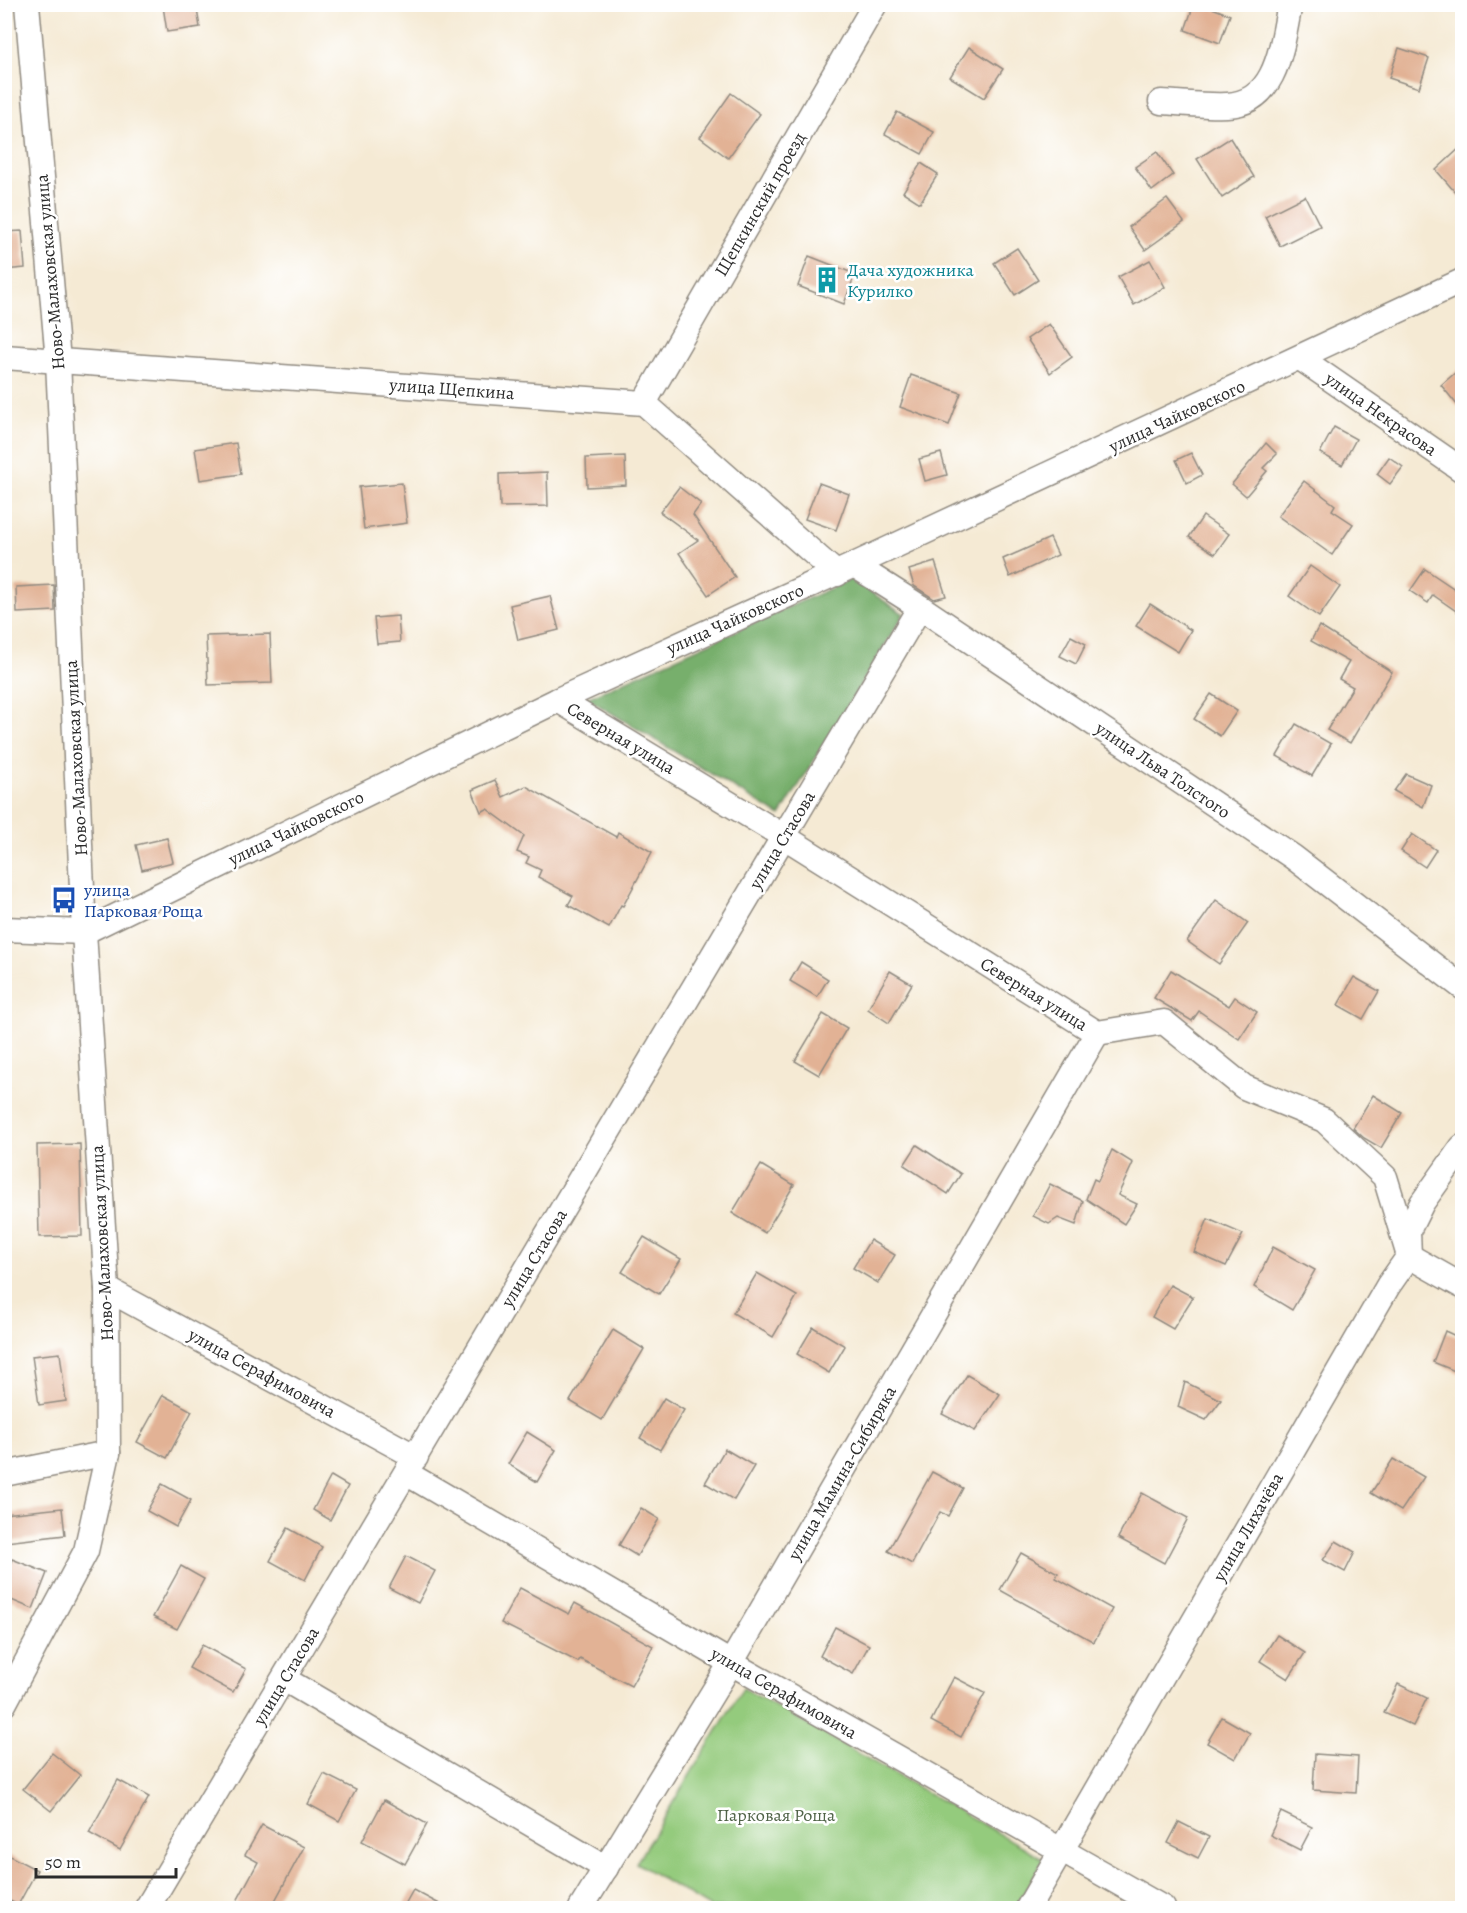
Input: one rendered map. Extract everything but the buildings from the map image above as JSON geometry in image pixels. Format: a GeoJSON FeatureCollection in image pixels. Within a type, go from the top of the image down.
{"type":"FeatureCollection","features":[{"type":"Feature","properties":{"kind":"street","name":"Ново-Малаховская улица"},"geometry":{"type":"LineString","coordinates":[[4,1704],[86,1551],[108,1453],[107,1289],[84,932],[58,361],[27,4]]}},
{"type":"Feature","properties":{"kind":"street","name":"Щепкинский проезд"},"geometry":{"type":"LineString","coordinates":[[644,403],[875,4]]}},
{"type":"Feature","properties":{"kind":"street"},"geometry":{"type":"LineString","coordinates":[[1161,102],[1228,105],[1250,100],[1264,89],[1277,65],[1290,4]]}},
{"type":"Feature","properties":{"kind":"street","name":"улица Чайковского"},"geometry":{"type":"LineString","coordinates":[[4,929],[84,932],[558,700],[845,570],[1462,281]]}},
{"type":"Feature","properties":{"kind":"street","name":"улица Щепкина"},"geometry":{"type":"LineString","coordinates":[[4,357],[644,403]]}},
{"type":"Feature","properties":{"kind":"street","name":"улица Некрасова"},"geometry":{"type":"LineString","coordinates":[[1300,358],[1462,470]]}},
{"type":"Feature","properties":{"kind":"street"},"geometry":{"type":"LineString","coordinates":[[644,403],[845,570]]}},
{"type":"Feature","properties":{"kind":"street","name":"улица Льва Толстого"},"geometry":{"type":"LineString","coordinates":[[845,570],[920,607],[1293,857],[1462,987]]}},
{"type":"Feature","properties":{"kind":"street","name":"улица Стасова"},"geometry":{"type":"LineString","coordinates":[[147,1908],[920,607]]}},
{"type":"Feature","properties":{"kind":"street","name":"Северная улица"},"geometry":{"type":"LineString","coordinates":[[558,700],[1097,1033],[1164,1022],[1244,1088],[1324,1120],[1385,1177],[1409,1256]]}},
{"type":"Feature","properties":{"kind":"street","name":"улица Мамина-Сибиряка"},"geometry":{"type":"LineString","coordinates":[[581,1908],[731,1663],[1097,1033]]}},
{"type":"Feature","properties":{"kind":"street"},"geometry":{"type":"LineString","coordinates":[[1462,1147],[1422,1203],[1408,1231],[1409,1256],[1462,1286]]}},
{"type":"Feature","properties":{"kind":"street","name":"улица Лихачёва"},"geometry":{"type":"LineString","coordinates":[[1028,1908],[1388,1286],[1409,1256]]}},
{"type":"Feature","properties":{"kind":"street","name":"улица Серафимовича"},"geometry":{"type":"LineString","coordinates":[[107,1289],[411,1465],[731,1663],[1163,1908]]}},
{"type":"Feature","properties":{"kind":"street"},"geometry":{"type":"LineString","coordinates":[[4,1474],[108,1453]]}},
{"type":"Feature","properties":{"kind":"street"},"geometry":{"type":"LineString","coordinates":[[284,1679],[606,1868]]}},
{"type":"Feature","properties":{"kind":"green space"},"geometry":{"type":"Polygon","coordinates":[[[851,579],[904,614],[780,816],[587,698],[851,579]]]}},
{"type":"Feature","properties":{"kind":"green space","name":"Парковая Роща"},"geometry":{"type":"Polygon","coordinates":[[[743,1688],[1044,1859],[1015,1908],[711,1908],[636,1863],[743,1688]]]}},
{"type":"Feature","properties":{"kind":"place","name":"Дача художника Курилко"},"geometry":{"type":"Point","coordinates":[827,280]}},
{"type":"Feature","properties":{"kind":"place","name":"улица Парковая Роща"},"geometry":{"type":"Point","coordinates":[64,900]}}]}
